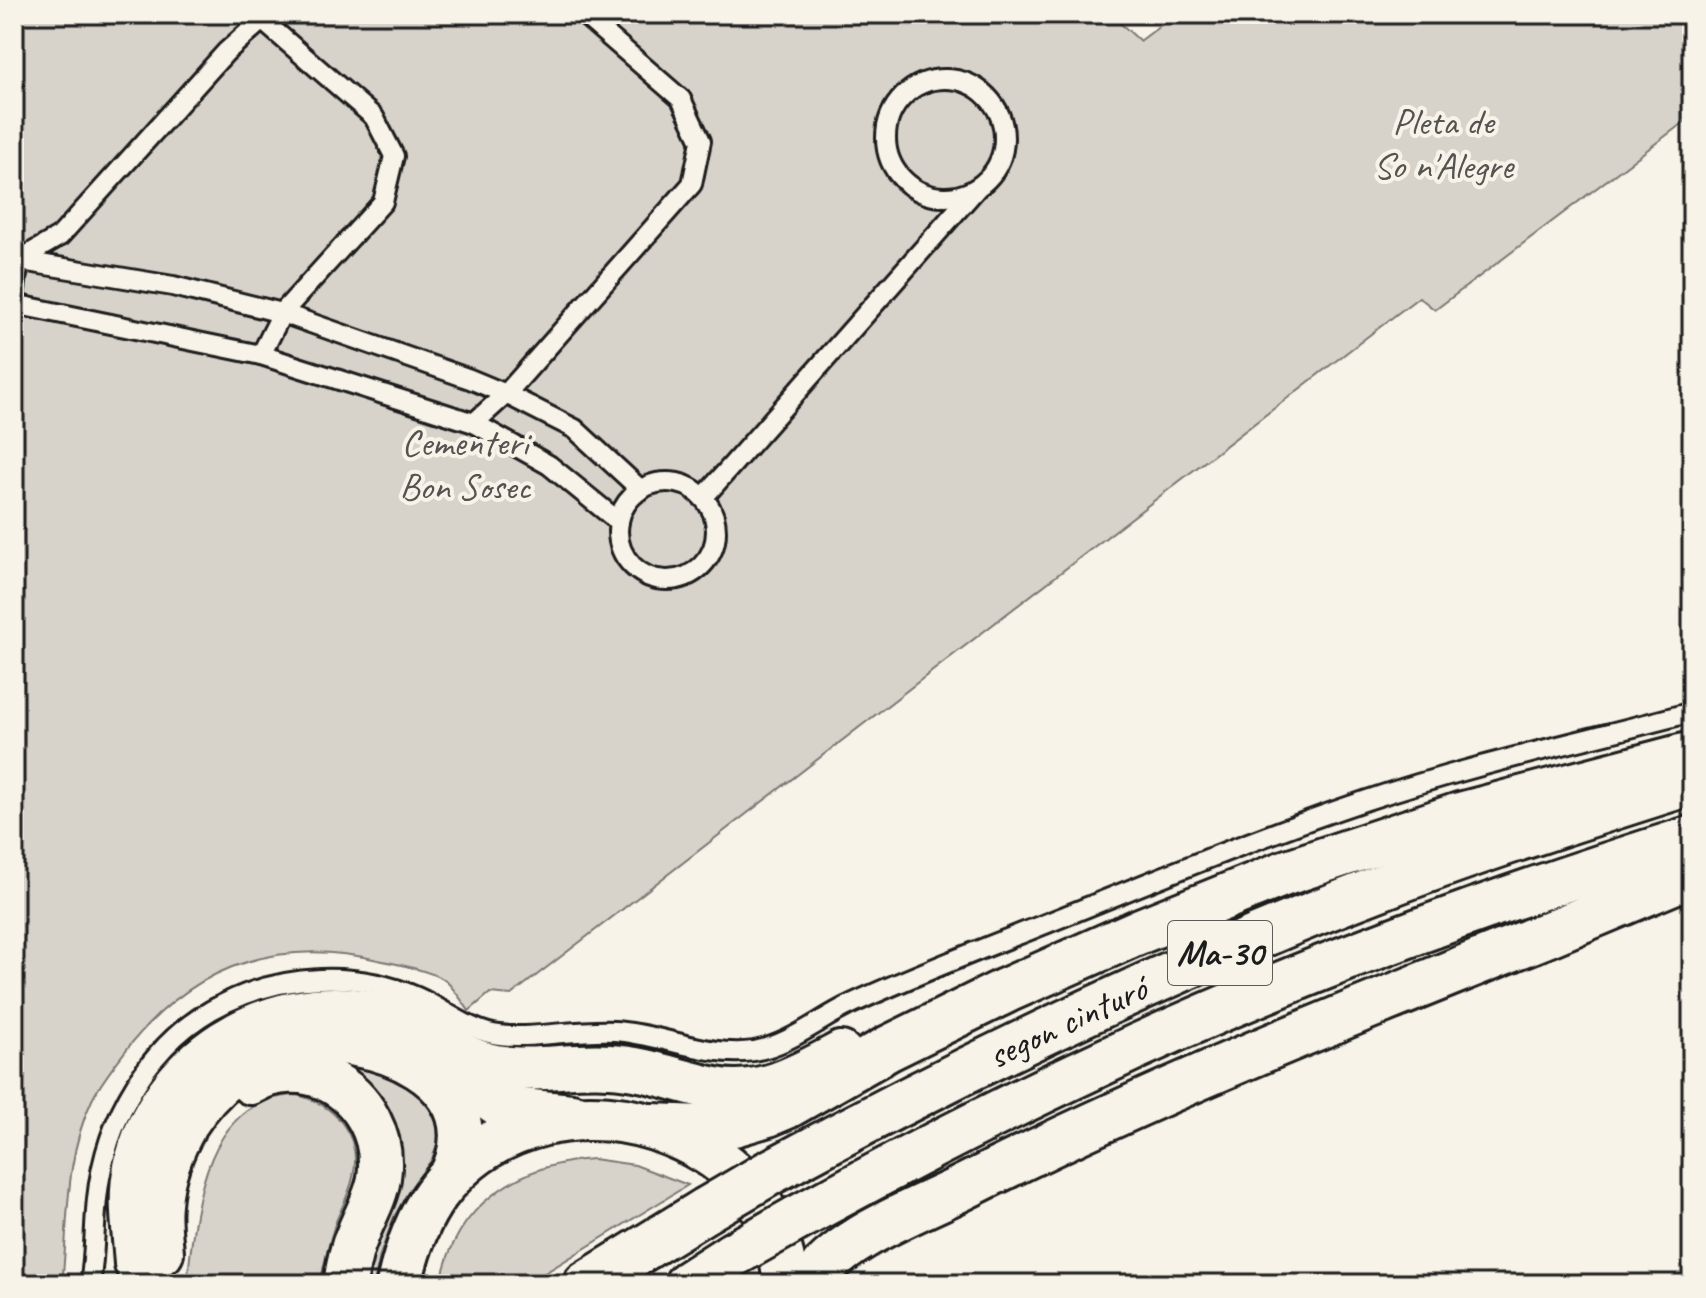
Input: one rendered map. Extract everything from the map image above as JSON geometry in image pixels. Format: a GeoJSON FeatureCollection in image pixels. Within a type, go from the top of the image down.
{"type":"FeatureCollection","features":[{"type":"Feature","properties":{"kind":"main road"},"geometry":{"type":"LineString","coordinates":[[652,1126],[701,1128],[734,1124],[768,1114],[889,1048],[1007,990],[1151,927],[1333,856],[1460,815],[1692,754]]}},
{"type":"Feature","properties":{"kind":"main road","name":"segon cinturó"},"geometry":{"type":"LineString","coordinates":[[586,1284],[769,1173],[962,1071],[1167,975],[1377,889],[1575,819],[1692,782]]}},
{"type":"Feature","properties":{"kind":"main road","name":"segon cinturó"},"geometry":{"type":"LineString","coordinates":[[687,1284],[796,1219],[990,1116],[1095,1065],[1411,933],[1692,838]]}},
{"type":"Feature","properties":{"kind":"main road"},"geometry":{"type":"LineString","coordinates":[[809,1284],[831,1260],[859,1240],[1109,1117],[1255,1053],[1692,874]]}},
{"type":"Feature","properties":{"kind":"main road"},"geometry":{"type":"LineString","coordinates":[[399,1284],[405,1256],[418,1224],[436,1194],[459,1168],[486,1147],[518,1131],[551,1121],[584,1117],[618,1118],[652,1126],[703,1148],[725,1163],[757,1197],[777,1240],[786,1284]]}},
{"type":"Feature","properties":{"kind":"street"},"geometry":{"type":"LineString","coordinates":[[148,1273],[133,1181],[140,1148],[151,1121],[177,1082],[207,1052],[268,1019],[317,1009],[355,1010],[408,1023],[484,1064],[517,1068],[592,1065],[629,1068],[716,1089],[741,1091],[789,1080],[902,1024],[1007,990]]}},
{"type":"Feature","properties":{"kind":"street"},"geometry":{"type":"LineString","coordinates":[[148,1273],[149,1173],[174,1112],[191,1089],[218,1063],[245,1046],[275,1033],[332,1024],[389,1033],[420,1046],[496,1103],[521,1110],[584,1117]]}},
{"type":"Feature","properties":{"kind":"street"},"geometry":{"type":"LineString","coordinates":[[148,1273],[159,1206],[172,1155],[185,1127],[199,1105],[230,1075],[252,1061],[289,1046],[333,1042],[367,1046],[403,1060],[430,1077],[452,1098],[460,1119],[460,1152],[448,1181]]}},
{"type":"Feature","properties":{"kind":"street"},"geometry":{"type":"LineString","coordinates":[[148,1273],[189,1157],[211,1119],[236,1093],[256,1079],[281,1073],[309,1073],[334,1082],[356,1100],[371,1122],[379,1149],[375,1192],[351,1250],[345,1284]]}},
{"type":"Feature","properties":{"kind":"lane"},"geometry":{"type":"LineString","coordinates":[[474,423],[506,394],[692,184],[701,141],[681,99],[583,14]]}},
{"type":"Feature","properties":{"kind":"lane"},"geometry":{"type":"LineString","coordinates":[[16,260],[60,236],[226,52],[262,20],[374,117],[394,156],[383,202],[282,313],[261,355]]}},
{"type":"Feature","properties":{"kind":"lane"},"geometry":{"type":"LineString","coordinates":[[703,498],[977,188],[991,176],[1001,160],[1004,141],[1002,122],[994,104],[981,90],[964,81],[945,78],[927,81],[909,91],[895,105],[887,124],[886,144],[897,172],[919,191],[939,197],[959,196],[977,188]]}},
{"type":"Feature","properties":{"kind":"lane"},"geometry":{"type":"LineString","coordinates":[[16,260],[173,286],[282,313],[506,394],[575,429],[641,490]]}},
{"type":"Feature","properties":{"kind":"lane"},"geometry":{"type":"LineString","coordinates":[[14,297],[16,260]]}},
{"type":"Feature","properties":{"kind":"lane"},"geometry":{"type":"LineString","coordinates":[[14,304],[261,355],[474,423],[549,465],[619,522]]}},
{"type":"Feature","properties":{"kind":"lane"},"geometry":{"type":"LineString","coordinates":[[653,484],[680,484],[703,498],[712,512],[716,528],[714,545],[696,571],[681,578],[664,580],[634,568],[624,555],[619,539],[619,522],[624,509],[641,490],[653,484]]}},
{"type":"Feature","properties":{"kind":"lane"},"geometry":{"type":"LineString","coordinates":[[90,1284],[99,1181],[121,1109],[152,1062],[180,1032],[220,1005],[252,991],[306,980],[352,980],[383,985],[412,995],[489,1033],[513,1036],[558,1031],[614,1031],[709,1049],[758,1050],[788,1039],[850,1005],[967,955],[1322,816],[1410,787],[1692,712]]}},
{"type":"Feature","properties":{"kind":"green space","name":"Cementeri Bon Sosec"},"geometry":{"type":"Polygon","coordinates":[[[14,14],[1110,14],[1140,41],[1176,14],[1692,14],[1692,116],[1435,310],[1419,297],[511,995],[490,993],[469,1011],[447,982],[434,975],[378,960],[306,952],[241,964],[211,977],[182,995],[155,1017],[130,1045],[92,1100],[76,1145],[72,1168],[62,1284],[14,1284],[14,14]]]}},
{"type":"Feature","properties":{"kind":"green space"},"geometry":{"type":"Polygon","coordinates":[[[316,1056],[385,1070],[427,1100],[437,1120],[438,1141],[432,1159],[394,1217],[380,1255],[374,1284],[361,1284],[390,1195],[316,1056]]]}},
{"type":"Feature","properties":{"kind":"green space"},"geometry":{"type":"Polygon","coordinates":[[[296,1095],[322,1105],[333,1114],[349,1135],[354,1148],[352,1183],[335,1224],[320,1284],[187,1284],[200,1194],[209,1164],[222,1138],[240,1116],[265,1101],[296,1095]]]}},
{"type":"Feature","properties":{"kind":"green space"},"geometry":{"type":"Polygon","coordinates":[[[593,1159],[635,1165],[688,1185],[527,1284],[441,1284],[448,1256],[460,1232],[475,1211],[494,1194],[540,1170],[593,1159]]]}},
{"type":"Feature","properties":{"kind":"park label","name":"Pleta de So n'Alegre"},"geometry":{"type":"Point","coordinates":[1443,143]}}]}
